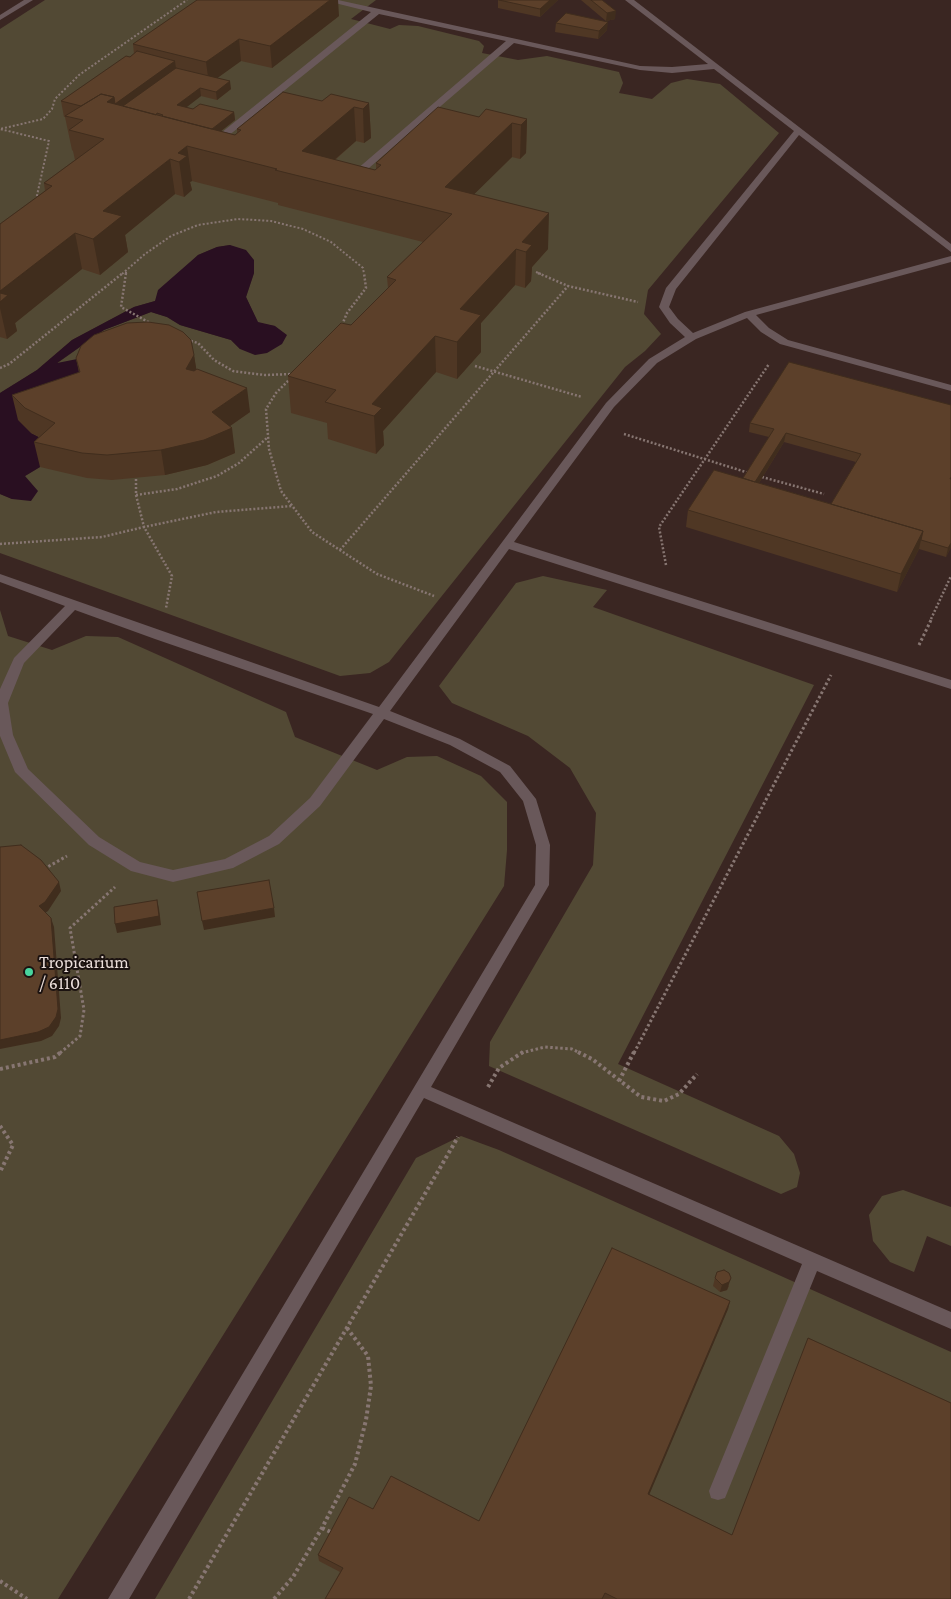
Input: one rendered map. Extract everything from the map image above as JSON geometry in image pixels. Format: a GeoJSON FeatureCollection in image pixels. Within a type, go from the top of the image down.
{"type":"FeatureCollection","features":[{"type":"Feature","properties":{"kind":"lane"},"geometry":{"type":"LineString","coordinates":[[0,18],[28,0]]}},
{"type":"Feature","properties":{"kind":"lane"},"geometry":{"type":"LineString","coordinates":[[327,0],[640,68],[672,70],[716,66]]}},
{"type":"Feature","properties":{"kind":"lane"},"geometry":{"type":"LineString","coordinates":[[628,0],[799,130],[951,250]]}},
{"type":"Feature","properties":{"kind":"lane"},"geometry":{"type":"LineString","coordinates":[[204,152],[377,11]]}},
{"type":"Feature","properties":{"kind":"lane"},"geometry":{"type":"LineString","coordinates":[[346,184],[511,40]]}},
{"type":"Feature","properties":{"kind":"lane"},"geometry":{"type":"LineString","coordinates":[[692,336],[674,321],[664,307],[671,288],[799,130]]}},
{"type":"Feature","properties":{"kind":"lane"},"geometry":{"type":"LineString","coordinates":[[73,605],[18,661],[1,703],[6,735],[22,772],[94,841],[136,867],[173,876],[228,864],[274,840],[315,802],[380,712],[610,405],[654,361],[692,336],[749,314],[951,260]]}},
{"type":"Feature","properties":{"kind":"lane"},"geometry":{"type":"LineString","coordinates":[[749,314],[765,330],[784,342],[951,388]]}},
{"type":"Feature","properties":{"kind":"lane"},"geometry":{"type":"LineString","coordinates":[[507,544],[951,684]]}},
{"type":"Feature","properties":{"kind":"lane"},"geometry":{"type":"LineString","coordinates":[[0,578],[159,636],[380,712],[455,742],[505,769],[528,799],[543,845],[542,885],[118,1599]]}},
{"type":"Feature","properties":{"kind":"lane"},"geometry":{"type":"LineString","coordinates":[[422,1090],[813,1259],[951,1321]]}},
{"type":"Feature","properties":{"kind":"lane"},"geometry":{"type":"LineString","coordinates":[[718,1491],[813,1259]]}},
{"type":"Feature","properties":{"kind":"path"},"geometry":{"type":"LineString","coordinates":[[0,129],[43,120],[52,109],[55,99],[79,75],[187,0]]}},
{"type":"Feature","properties":{"kind":"path"},"geometry":{"type":"LineString","coordinates":[[0,129],[49,141],[34,205]]}},
{"type":"Feature","properties":{"kind":"path"},"geometry":{"type":"LineString","coordinates":[[0,368],[126,271],[145,254],[171,236],[198,225],[238,219],[271,221],[303,229],[331,242],[363,268],[366,288],[347,313],[340,329]]}},
{"type":"Feature","properties":{"kind":"path"},"geometry":{"type":"LineString","coordinates":[[126,271],[121,306],[159,328]]}},
{"type":"Feature","properties":{"kind":"path"},"geometry":{"type":"LineString","coordinates":[[536,272],[568,286],[664,307]]}},
{"type":"Feature","properties":{"kind":"path"},"geometry":{"type":"LineString","coordinates":[[340,550],[568,286]]}},
{"type":"Feature","properties":{"kind":"path"},"geometry":{"type":"LineString","coordinates":[[182,338],[198,343],[214,360],[233,371],[264,375],[294,374],[276,393],[266,408],[269,448],[281,491],[312,532],[377,574],[460,606]]}},
{"type":"Feature","properties":{"kind":"path"},"geometry":{"type":"LineString","coordinates":[[657,591],[667,568],[659,528],[784,342]]}},
{"type":"Feature","properties":{"kind":"path"},"geometry":{"type":"LineString","coordinates":[[475,366],[610,405]]}},
{"type":"Feature","properties":{"kind":"path"},"geometry":{"type":"LineString","coordinates":[[595,426],[750,473]]}},
{"type":"Feature","properties":{"kind":"path"},"geometry":{"type":"LineString","coordinates":[[136,496],[178,489],[217,476],[239,463],[268,436]]}},
{"type":"Feature","properties":{"kind":"path"},"geometry":{"type":"LineString","coordinates":[[762,477],[824,494]]}},
{"type":"Feature","properties":{"kind":"path"},"geometry":{"type":"LineString","coordinates":[[136,479],[136,496],[144,527],[172,576],[168,603],[159,636]]}},
{"type":"Feature","properties":{"kind":"path"},"geometry":{"type":"LineString","coordinates":[[0,544],[102,537],[216,512],[293,506]]}},
{"type":"Feature","properties":{"kind":"path"},"geometry":{"type":"LineString","coordinates":[[907,670],[951,576]]}},
{"type":"Feature","properties":{"kind":"path"},"geometry":{"type":"LineString","coordinates":[[619,1081],[844,650]]}},
{"type":"Feature","properties":{"kind":"path"},"geometry":{"type":"LineString","coordinates":[[0,1070],[55,1058],[80,1036],[84,1010],[70,928],[136,867]]}},
{"type":"Feature","properties":{"kind":"path"},"geometry":{"type":"LineString","coordinates":[[189,1599],[499,1068],[524,1051],[545,1047],[572,1049],[592,1059],[641,1097],[664,1101],[679,1094],[697,1074]]}},
{"type":"Feature","properties":{"kind":"path"},"geometry":{"type":"LineString","coordinates":[[0,1126],[13,1145],[0,1172]]}},
{"type":"Feature","properties":{"kind":"path"},"geometry":{"type":"LineString","coordinates":[[274,1599],[293,1577],[322,1528],[355,1464],[366,1420],[370,1394],[368,1356],[347,1328]]}},
{"type":"Feature","properties":{"kind":"path"},"geometry":{"type":"LineString","coordinates":[[322,1528],[334,1534]]}},
{"type":"Feature","properties":{"kind":"path"},"geometry":{"type":"LineString","coordinates":[[0,1581],[27,1599]]}},
{"type":"Feature","properties":{"kind":"shaded area"},"geometry":{"type":"Polygon","coordinates":[[[45,0],[376,0],[351,19],[390,29],[399,25],[418,26],[479,41],[484,46],[482,53],[518,60],[547,56],[619,72],[623,83],[619,93],[652,99],[671,83],[687,79],[720,84],[779,133],[648,290],[644,314],[661,334],[645,351],[625,367],[389,662],[370,673],[340,676],[0,553],[0,494],[12,499],[25,476],[40,467],[46,441],[31,433],[56,364],[104,330],[151,312],[167,317],[180,325],[231,340],[240,349],[275,326],[258,323],[246,297],[254,273],[230,245],[217,247],[198,255],[155,301],[134,307],[72,340],[37,370],[0,393],[0,29],[45,0]]]}},
{"type":"Feature","properties":{"kind":"shaded area"},"geometry":{"type":"Polygon","coordinates":[[[230,245],[246,250],[254,260],[254,273],[246,297],[258,322],[275,326],[287,335],[282,344],[267,353],[255,355],[240,349],[231,340],[180,325],[167,317],[151,312],[104,330],[57,363],[113,352],[31,433],[61,448],[40,467],[25,476],[38,491],[31,501],[12,499],[0,494],[0,393],[37,370],[72,340],[134,307],[155,301],[158,290],[198,255],[217,247],[230,245]]]}},
{"type":"Feature","properties":{"kind":"shaded area"},"geometry":{"type":"Polygon","coordinates":[[[543,576],[607,590],[593,607],[814,685],[618,1064],[779,1136],[794,1154],[800,1173],[797,1187],[781,1194],[489,1066],[490,1042],[593,865],[596,813],[570,768],[528,736],[452,703],[439,686],[516,583],[543,576]]]}},
{"type":"Feature","properties":{"kind":"shaded area"},"geometry":{"type":"Polygon","coordinates":[[[0,610],[8,636],[52,650],[86,636],[118,637],[286,712],[295,737],[377,770],[407,757],[437,756],[481,776],[507,802],[507,850],[504,886],[58,1599],[0,1599],[0,610]]]}},
{"type":"Feature","properties":{"kind":"shaded area"},"geometry":{"type":"Polygon","coordinates":[[[461,1136],[499,1150],[951,1352],[951,1599],[155,1599],[416,1158],[461,1136]]]}},
{"type":"Feature","properties":{"kind":"shaded area"},"geometry":{"type":"Polygon","coordinates":[[[903,1190],[951,1207],[951,1246],[927,1236],[914,1272],[890,1262],[873,1241],[869,1215],[882,1196],[903,1190]]]}},
{"type":"Feature","properties":{"kind":"building"},"geometry":{"type":"Polygon","coordinates":[[[197,0],[330,0],[270,46],[239,39],[206,62],[133,44],[197,0]]]}},
{"type":"Feature","properties":{"kind":"building"},"geometry":{"type":"Polygon","coordinates":[[[499,0],[550,0],[540,9],[499,0]]]}},
{"type":"Feature","properties":{"kind":"building"},"geometry":{"type":"Polygon","coordinates":[[[591,0],[602,0],[616,11],[607,13],[591,0]]]}},
{"type":"Feature","properties":{"kind":"building"},"geometry":{"type":"Polygon","coordinates":[[[566,13],[608,22],[599,31],[556,23],[566,13]]]}},
{"type":"Feature","properties":{"kind":"building"},"geometry":{"type":"Polygon","coordinates":[[[137,51],[175,61],[115,104],[114,97],[101,94],[81,106],[61,101],[126,56],[130,57],[137,51]]]}},
{"type":"Feature","properties":{"kind":"building"},"geometry":{"type":"Polygon","coordinates":[[[176,68],[230,81],[216,92],[200,88],[177,105],[193,109],[200,104],[234,112],[212,129],[157,113],[156,115],[123,106],[176,68]]]}},
{"type":"Feature","properties":{"kind":"building"},"geometry":{"type":"Polygon","coordinates":[[[283,92],[322,101],[331,94],[369,103],[363,109],[354,107],[302,151],[375,170],[381,165],[376,163],[438,107],[479,117],[486,109],[527,119],[521,125],[512,123],[445,187],[549,213],[522,242],[532,245],[526,252],[516,249],[460,309],[481,315],[457,342],[435,336],[372,404],[382,408],[374,416],[325,402],[336,390],[288,376],[341,323],[351,325],[396,280],[387,277],[452,214],[187,146],[178,153],[187,156],[179,162],[170,159],[103,211],[122,216],[93,239],[75,233],[0,291],[0,224],[52,186],[44,183],[104,139],[69,130],[83,120],[65,116],[101,94],[114,97],[107,102],[235,135],[241,130],[237,129],[283,92]]]}},
{"type":"Feature","properties":{"kind":"building"},"geometry":{"type":"Polygon","coordinates":[[[0,293],[8,295],[0,302],[0,293]]]}},
{"type":"Feature","properties":{"kind":"building"},"geometry":{"type":"Polygon","coordinates":[[[148,322],[169,325],[183,332],[191,340],[194,355],[186,369],[194,371],[197,369],[247,388],[212,412],[232,428],[204,440],[161,450],[107,455],[82,453],[34,442],[55,423],[25,408],[12,395],[80,372],[76,358],[81,346],[94,335],[127,323],[148,322]]]}},
{"type":"Feature","properties":{"kind":"building"},"geometry":{"type":"Polygon","coordinates":[[[789,362],[951,405],[951,543],[948,548],[921,540],[923,531],[831,504],[861,454],[786,433],[755,482],[743,478],[774,429],[750,423],[789,362]]]}},
{"type":"Feature","properties":{"kind":"building"},"geometry":{"type":"Polygon","coordinates":[[[714,470],[923,531],[901,574],[688,510],[714,470]]]}},
{"type":"Feature","properties":{"kind":"building","name":"Tropicarium / 6110"},"geometry":{"type":"Polygon","coordinates":[[[21,845],[41,860],[59,882],[45,902],[39,906],[51,918],[58,1009],[56,1017],[49,1027],[38,1032],[0,1040],[0,847],[21,845]]]}},
{"type":"Feature","properties":{"kind":"building"},"geometry":{"type":"Polygon","coordinates":[[[269,880],[274,908],[202,921],[197,892],[269,880]]]}},
{"type":"Feature","properties":{"kind":"building"},"geometry":{"type":"Polygon","coordinates":[[[157,900],[159,916],[115,924],[114,907],[157,900]]]}},
{"type":"Feature","properties":{"kind":"building"},"geometry":{"type":"Polygon","coordinates":[[[612,1248],[730,1301],[648,1494],[732,1535],[808,1338],[951,1403],[951,1599],[617,1599],[605,1593],[602,1599],[325,1599],[343,1568],[318,1555],[349,1497],[373,1509],[391,1476],[479,1521],[612,1248]]]}},
{"type":"Feature","properties":{"kind":"building"},"geometry":{"type":"Polygon","coordinates":[[[724,1270],[729,1273],[731,1278],[729,1282],[722,1285],[715,1278],[717,1272],[724,1270]]]}},
{"type":"Feature","properties":{"kind":"place","name":"Tropicarium / 6110"},"geometry":{"type":"Point","coordinates":[29,972]}}]}
